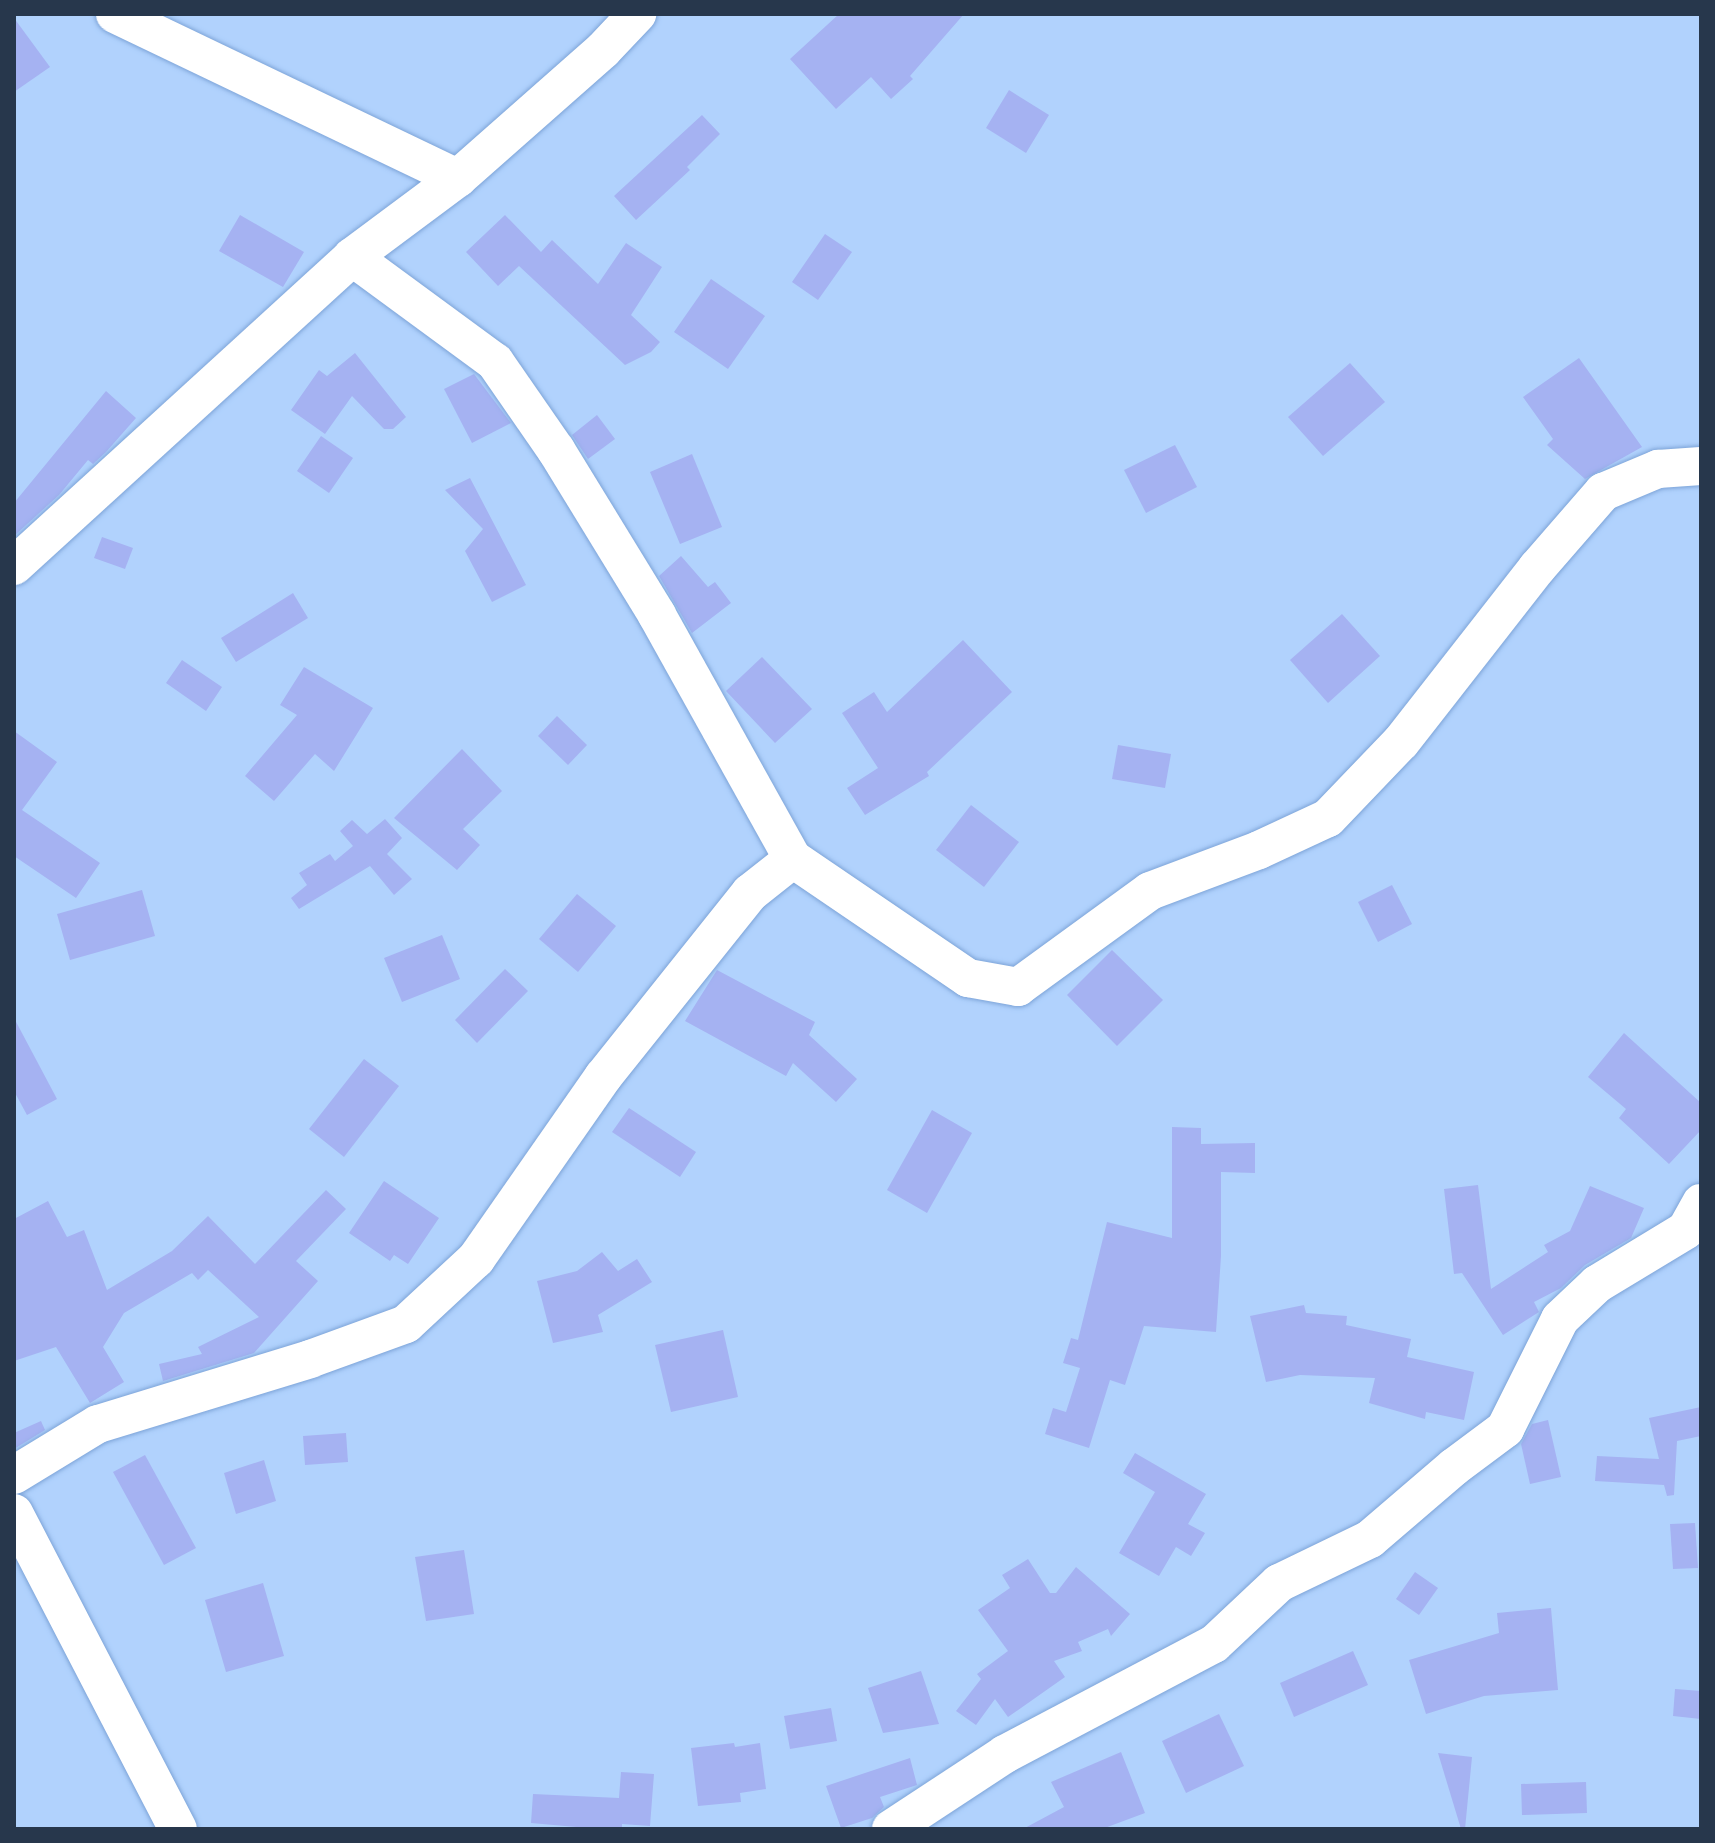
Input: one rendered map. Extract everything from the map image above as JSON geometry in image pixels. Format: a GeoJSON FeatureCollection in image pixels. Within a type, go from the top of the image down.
{"type":"FeatureCollection","features":[{"type":"Feature","properties":{"kind":"street"},"geometry":{"type":"LineString","coordinates":[[115,14],[458,178]]}},
{"type":"Feature","properties":{"kind":"street"},"geometry":{"type":"LineString","coordinates":[[14,566],[352,257],[458,178],[603,50],[637,14]]}},
{"type":"Feature","properties":{"kind":"street"},"geometry":{"type":"LineString","coordinates":[[352,257],[495,362],[556,450],[657,615],[793,859],[968,978],[1018,987],[1150,891],[1259,850],[1328,818],[1401,742],[1537,568],[1603,492],[1658,469],[1701,466]]}},
{"type":"Feature","properties":{"kind":"street"},"geometry":{"type":"LineString","coordinates":[[14,1475],[98,1424],[310,1359],[406,1324],[476,1259],[603,1077],[750,893],[793,859]]}},
{"type":"Feature","properties":{"kind":"street"},"geometry":{"type":"LineString","coordinates":[[891,1829],[1005,1754],[1214,1644],[1279,1583],[1370,1539],[1454,1467],[1505,1429],[1560,1319],[1597,1284],[1686,1230],[1701,1203]]}},
{"type":"Feature","properties":{"kind":"street"},"geometry":{"type":"LineString","coordinates":[[14,1513],[178,1829]]}},
{"type":"Feature","properties":{"kind":"building"},"geometry":{"type":"Polygon","coordinates":[[[839,14],[964,14],[910,76],[913,79],[891,99],[871,77],[836,109],[790,59],[839,14]]]}},
{"type":"Feature","properties":{"kind":"building"},"geometry":{"type":"Polygon","coordinates":[[[14,18],[50,67],[14,92],[14,18]]]}},
{"type":"Feature","properties":{"kind":"building"},"geometry":{"type":"Polygon","coordinates":[[[1009,90],[1049,115],[1026,153],[986,128],[1009,90]]]}},
{"type":"Feature","properties":{"kind":"building"},"geometry":{"type":"Polygon","coordinates":[[[702,115],[720,134],[687,167],[690,170],[636,220],[614,196],[702,115]]]}},
{"type":"Feature","properties":{"kind":"building"},"geometry":{"type":"Polygon","coordinates":[[[240,215],[304,252],[283,287],[219,251],[240,215]]]}},
{"type":"Feature","properties":{"kind":"building"},"geometry":{"type":"Polygon","coordinates":[[[505,215],[541,252],[552,240],[598,284],[626,243],[662,267],[631,315],[660,342],[651,352],[625,365],[519,266],[498,286],[466,252],[505,215]]]}},
{"type":"Feature","properties":{"kind":"building"},"geometry":{"type":"Polygon","coordinates":[[[825,234],[852,252],[818,300],[792,282],[825,234]]]}},
{"type":"Feature","properties":{"kind":"building"},"geometry":{"type":"Polygon","coordinates":[[[711,279],[765,316],[728,369],[674,332],[711,279]]]}},
{"type":"Feature","properties":{"kind":"building"},"geometry":{"type":"Polygon","coordinates":[[[355,353],[406,417],[393,429],[384,429],[352,396],[325,434],[291,410],[319,370],[327,376],[355,353]]]}},
{"type":"Feature","properties":{"kind":"building"},"geometry":{"type":"Polygon","coordinates":[[[1579,358],[1642,447],[1585,479],[1547,445],[1553,439],[1523,397],[1579,358]]]}},
{"type":"Feature","properties":{"kind":"building"},"geometry":{"type":"Polygon","coordinates":[[[1350,363],[1385,402],[1323,456],[1288,417],[1350,363]]]}},
{"type":"Feature","properties":{"kind":"building"},"geometry":{"type":"Polygon","coordinates":[[[474,374],[511,423],[472,443],[444,389],[474,374]]]}},
{"type":"Feature","properties":{"kind":"building"},"geometry":{"type":"Polygon","coordinates":[[[106,391],[136,418],[106,452],[93,464],[88,460],[59,495],[14,536],[14,503],[106,391]]]}},
{"type":"Feature","properties":{"kind":"building"},"geometry":{"type":"Polygon","coordinates":[[[597,415],[615,439],[588,459],[572,435],[597,415]]]}},
{"type":"Feature","properties":{"kind":"building"},"geometry":{"type":"Polygon","coordinates":[[[321,436],[353,458],[329,493],[297,471],[321,436]]]}},
{"type":"Feature","properties":{"kind":"building"},"geometry":{"type":"Polygon","coordinates":[[[1175,445],[1197,487],[1146,513],[1124,470],[1175,445]]]}},
{"type":"Feature","properties":{"kind":"building"},"geometry":{"type":"Polygon","coordinates":[[[692,454],[722,527],[680,544],[650,472],[692,454]]]}},
{"type":"Feature","properties":{"kind":"building"},"geometry":{"type":"Polygon","coordinates":[[[470,478],[526,585],[492,602],[465,551],[483,529],[445,490],[470,478]]]}},
{"type":"Feature","properties":{"kind":"building"},"geometry":{"type":"Polygon","coordinates":[[[102,537],[133,548],[125,569],[94,558],[102,537]]]}},
{"type":"Feature","properties":{"kind":"building"},"geometry":{"type":"Polygon","coordinates":[[[681,556],[708,587],[715,582],[731,603],[692,633],[659,576],[681,556]]]}},
{"type":"Feature","properties":{"kind":"building"},"geometry":{"type":"Polygon","coordinates":[[[293,593],[308,618],[236,662],[221,638],[293,593]]]}},
{"type":"Feature","properties":{"kind":"building"},"geometry":{"type":"Polygon","coordinates":[[[1342,614],[1380,656],[1328,703],[1290,660],[1342,614]]]}},
{"type":"Feature","properties":{"kind":"building"},"geometry":{"type":"Polygon","coordinates":[[[963,640],[1012,692],[927,772],[929,776],[865,815],[847,788],[878,768],[842,713],[874,692],[887,712],[963,640]]]}},
{"type":"Feature","properties":{"kind":"building"},"geometry":{"type":"Polygon","coordinates":[[[762,657],[812,709],[775,743],[726,691],[762,657]]]}},
{"type":"Feature","properties":{"kind":"building"},"geometry":{"type":"Polygon","coordinates":[[[182,660],[222,687],[206,711],[166,683],[182,660]]]}},
{"type":"Feature","properties":{"kind":"building"},"geometry":{"type":"Polygon","coordinates":[[[304,667],[373,708],[334,771],[315,754],[274,801],[245,776],[297,715],[280,705],[304,667]]]}},
{"type":"Feature","properties":{"kind":"building"},"geometry":{"type":"Polygon","coordinates":[[[557,716],[587,745],[568,765],[538,736],[557,716]]]}},
{"type":"Feature","properties":{"kind":"building"},"geometry":{"type":"Polygon","coordinates":[[[14,731],[57,762],[22,810],[100,863],[76,898],[14,856],[14,731]]]}},
{"type":"Feature","properties":{"kind":"building"},"geometry":{"type":"Polygon","coordinates":[[[1118,745],[1171,754],[1165,788],[1112,779],[1118,745]]]}},
{"type":"Feature","properties":{"kind":"building"},"geometry":{"type":"Polygon","coordinates":[[[462,749],[502,791],[463,829],[480,845],[457,870],[394,818],[462,749]]]}},
{"type":"Feature","properties":{"kind":"building"},"geometry":{"type":"Polygon","coordinates":[[[971,805],[1019,842],[984,887],[936,850],[971,805]]]}},
{"type":"Feature","properties":{"kind":"building"},"geometry":{"type":"Polygon","coordinates":[[[385,819],[402,838],[387,854],[412,879],[394,895],[370,866],[299,909],[291,898],[307,885],[299,873],[330,854],[335,861],[353,846],[340,831],[352,820],[367,834],[385,819]]]}},
{"type":"Feature","properties":{"kind":"building"},"geometry":{"type":"Polygon","coordinates":[[[1392,885],[1412,924],[1378,942],[1358,902],[1392,885]]]}},
{"type":"Feature","properties":{"kind":"building"},"geometry":{"type":"Polygon","coordinates":[[[142,890],[155,936],[70,960],[57,914],[142,890]]]}},
{"type":"Feature","properties":{"kind":"building"},"geometry":{"type":"Polygon","coordinates":[[[577,894],[616,926],[578,972],[539,939],[577,894]]]}},
{"type":"Feature","properties":{"kind":"building"},"geometry":{"type":"Polygon","coordinates":[[[442,935],[460,979],[402,1002],[384,958],[442,935]]]}},
{"type":"Feature","properties":{"kind":"building"},"geometry":{"type":"Polygon","coordinates":[[[1112,950],[1163,1000],[1117,1046],[1067,995],[1112,950]]]}},
{"type":"Feature","properties":{"kind":"building"},"geometry":{"type":"Polygon","coordinates":[[[505,969],[528,991],[477,1043],[455,1020],[505,969]]]}},
{"type":"Feature","properties":{"kind":"building"},"geometry":{"type":"Polygon","coordinates":[[[717,970],[815,1022],[809,1035],[857,1079],[836,1102],[793,1063],[786,1076],[685,1021],[717,970]]]}},
{"type":"Feature","properties":{"kind":"building"},"geometry":{"type":"Polygon","coordinates":[[[14,1018],[57,1099],[27,1115],[14,1091],[14,1018]]]}},
{"type":"Feature","properties":{"kind":"building"},"geometry":{"type":"Polygon","coordinates":[[[1624,1033],[1701,1103],[1701,1130],[1669,1164],[1619,1118],[1626,1109],[1588,1077],[1624,1033]]]}},
{"type":"Feature","properties":{"kind":"building"},"geometry":{"type":"Polygon","coordinates":[[[364,1059],[399,1086],[344,1157],[309,1129],[364,1059]]]}},
{"type":"Feature","properties":{"kind":"building"},"geometry":{"type":"Polygon","coordinates":[[[629,1108],[696,1152],[680,1177],[612,1132],[629,1108]]]}},
{"type":"Feature","properties":{"kind":"building"},"geometry":{"type":"Polygon","coordinates":[[[932,1110],[972,1133],[927,1213],[887,1190],[932,1110]]]}},
{"type":"Feature","properties":{"kind":"building"},"geometry":{"type":"Polygon","coordinates":[[[1172,1127],[1201,1128],[1201,1144],[1255,1143],[1255,1173],[1221,1172],[1221,1256],[1216,1332],[1144,1326],[1125,1385],[1110,1380],[1089,1448],[1045,1434],[1053,1408],[1066,1412],[1080,1368],[1063,1363],[1071,1338],[1078,1340],[1107,1222],[1172,1238],[1172,1127]]]}},
{"type":"Feature","properties":{"kind":"building"},"geometry":{"type":"Polygon","coordinates":[[[384,1181],[439,1218],[408,1264],[394,1255],[390,1261],[349,1233],[384,1181]]]}},
{"type":"Feature","properties":{"kind":"building"},"geometry":{"type":"Polygon","coordinates":[[[1478,1185],[1491,1289],[1548,1252],[1544,1245],[1570,1231],[1590,1186],[1644,1208],[1631,1238],[1585,1265],[1561,1288],[1534,1302],[1539,1312],[1503,1335],[1462,1273],[1454,1274],[1444,1189],[1478,1185]]]}},
{"type":"Feature","properties":{"kind":"building"},"geometry":{"type":"Polygon","coordinates":[[[326,1190],[346,1209],[296,1261],[318,1281],[254,1353],[163,1381],[159,1364],[202,1354],[198,1347],[259,1317],[208,1270],[198,1280],[192,1273],[124,1313],[103,1347],[124,1382],[90,1403],[56,1347],[14,1361],[14,1219],[48,1201],[67,1237],[84,1230],[107,1290],[172,1251],[208,1216],[255,1264],[326,1190]]]}},
{"type":"Feature","properties":{"kind":"building"},"geometry":{"type":"Polygon","coordinates":[[[602,1252],[618,1271],[637,1259],[652,1282],[598,1315],[603,1332],[553,1343],[537,1281],[577,1271],[602,1252]]]}},
{"type":"Feature","properties":{"kind":"building"},"geometry":{"type":"Polygon","coordinates":[[[1304,1305],[1306,1313],[1347,1316],[1346,1325],[1411,1339],[1407,1357],[1474,1372],[1464,1420],[1426,1412],[1425,1419],[1369,1403],[1375,1378],[1300,1375],[1266,1382],[1250,1316],[1304,1305]]]}},
{"type":"Feature","properties":{"kind":"building"},"geometry":{"type":"Polygon","coordinates":[[[723,1330],[738,1397],[671,1412],[655,1345],[723,1330]]]}},
{"type":"Feature","properties":{"kind":"building"},"geometry":{"type":"Polygon","coordinates":[[[1701,1407],[1701,1436],[1677,1441],[1674,1495],[1667,1496],[1664,1485],[1595,1481],[1597,1456],[1659,1459],[1649,1418],[1701,1407]]]}},
{"type":"Feature","properties":{"kind":"building"},"geometry":{"type":"Polygon","coordinates":[[[1548,1420],[1561,1477],[1530,1484],[1521,1444],[1532,1424],[1548,1420]]]}},
{"type":"Feature","properties":{"kind":"building"},"geometry":{"type":"Polygon","coordinates":[[[41,1421],[45,1430],[14,1449],[14,1433],[41,1421]]]}},
{"type":"Feature","properties":{"kind":"building"},"geometry":{"type":"Polygon","coordinates":[[[346,1433],[348,1462],[305,1465],[303,1436],[346,1433]]]}},
{"type":"Feature","properties":{"kind":"building"},"geometry":{"type":"Polygon","coordinates":[[[1135,1453],[1206,1494],[1188,1524],[1205,1533],[1191,1556],[1176,1547],[1159,1576],[1119,1553],[1155,1492],[1123,1473],[1135,1453]]]}},
{"type":"Feature","properties":{"kind":"building"},"geometry":{"type":"Polygon","coordinates":[[[145,1455],[196,1548],[164,1565],[113,1472],[145,1455]]]}},
{"type":"Feature","properties":{"kind":"building"},"geometry":{"type":"Polygon","coordinates":[[[264,1460],[276,1501],[236,1514],[224,1473],[264,1460]]]}},
{"type":"Feature","properties":{"kind":"building"},"geometry":{"type":"Polygon","coordinates":[[[1695,1523],[1698,1568],[1673,1569],[1670,1524],[1695,1523]]]}},
{"type":"Feature","properties":{"kind":"building"},"geometry":{"type":"Polygon","coordinates":[[[464,1550],[474,1614],[426,1621],[415,1557],[464,1550]]]}},
{"type":"Feature","properties":{"kind":"building"},"geometry":{"type":"Polygon","coordinates":[[[1028,1559],[1050,1593],[1056,1593],[1076,1567],[1130,1614],[1111,1636],[1108,1629],[1078,1642],[1082,1651],[1054,1661],[1065,1677],[1008,1717],[995,1699],[976,1725],[956,1711],[981,1679],[977,1674],[1008,1651],[978,1610],[1010,1588],[1002,1575],[1028,1559]]]}},
{"type":"Feature","properties":{"kind":"building"},"geometry":{"type":"Polygon","coordinates":[[[1415,1572],[1438,1588],[1419,1615],[1396,1599],[1415,1572]]]}},
{"type":"Feature","properties":{"kind":"building"},"geometry":{"type":"Polygon","coordinates":[[[263,1583],[284,1656],[226,1672],[205,1600],[263,1583]]]}},
{"type":"Feature","properties":{"kind":"building"},"geometry":{"type":"Polygon","coordinates":[[[1551,1608],[1558,1690],[1484,1696],[1426,1714],[1409,1660],[1499,1633],[1497,1613],[1551,1608]]]}},
{"type":"Feature","properties":{"kind":"building"},"geometry":{"type":"Polygon","coordinates":[[[1353,1651],[1368,1685],[1294,1717],[1280,1683],[1353,1651]]]}},
{"type":"Feature","properties":{"kind":"building"},"geometry":{"type":"Polygon","coordinates":[[[921,1671],[939,1724],[883,1733],[868,1688],[921,1671]]]}},
{"type":"Feature","properties":{"kind":"building"},"geometry":{"type":"Polygon","coordinates":[[[1675,1689],[1701,1691],[1701,1719],[1673,1716],[1675,1689]]]}},
{"type":"Feature","properties":{"kind":"building"},"geometry":{"type":"Polygon","coordinates":[[[831,1708],[837,1741],[790,1749],[784,1716],[831,1708]]]}},
{"type":"Feature","properties":{"kind":"building"},"geometry":{"type":"Polygon","coordinates":[[[1219,1714],[1244,1766],[1186,1793],[1162,1741],[1219,1714]]]}},
{"type":"Feature","properties":{"kind":"building"},"geometry":{"type":"Polygon","coordinates":[[[734,1743],[735,1747],[760,1743],[766,1789],[740,1793],[741,1802],[698,1806],[691,1748],[734,1743]]]}},
{"type":"Feature","properties":{"kind":"building"},"geometry":{"type":"Polygon","coordinates":[[[1121,1752],[1145,1813],[1102,1829],[1023,1829],[1064,1807],[1051,1782],[1121,1752]]]}},
{"type":"Feature","properties":{"kind":"building"},"geometry":{"type":"Polygon","coordinates":[[[1438,1753],[1472,1757],[1465,1829],[1461,1829],[1438,1753]]]}},
{"type":"Feature","properties":{"kind":"building"},"geometry":{"type":"Polygon","coordinates":[[[910,1758],[917,1785],[880,1797],[884,1807],[872,1818],[841,1828],[826,1786],[910,1758]]]}},
{"type":"Feature","properties":{"kind":"building"},"geometry":{"type":"Polygon","coordinates":[[[621,1772],[654,1774],[650,1826],[622,1824],[622,1829],[599,1829],[531,1823],[533,1794],[619,1798],[621,1772]]]}},
{"type":"Feature","properties":{"kind":"building"},"geometry":{"type":"Polygon","coordinates":[[[1586,1782],[1587,1813],[1522,1815],[1521,1784],[1586,1782]]]}}]}
